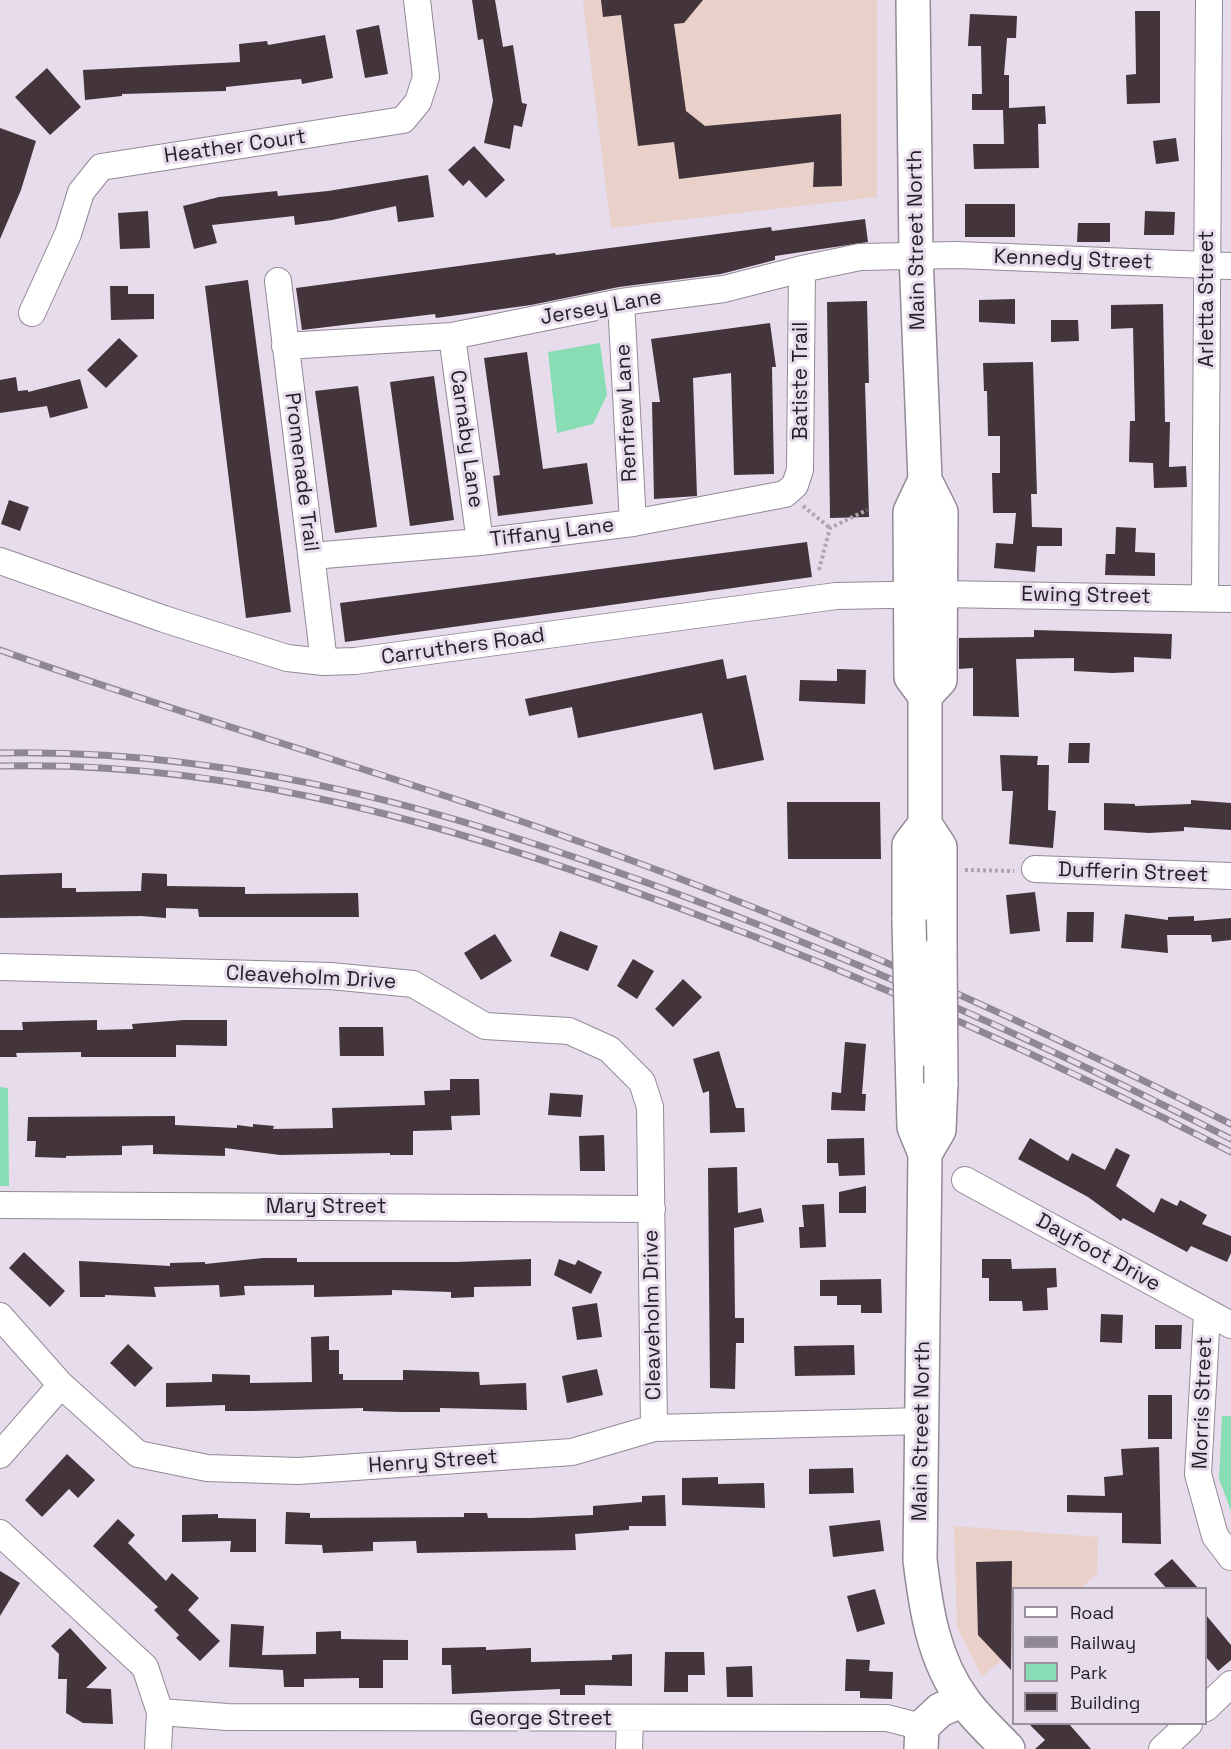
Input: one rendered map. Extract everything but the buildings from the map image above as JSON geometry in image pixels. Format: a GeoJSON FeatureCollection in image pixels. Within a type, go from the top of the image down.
{"type":"FeatureCollection","features":[{"type":"Feature","properties":{"kind":"main road","name":"Main Street North"},"geometry":{"type":"LineString","coordinates":[[913,0],[916,255],[925,480],[941,512],[940,681],[925,696]]}},
{"type":"Feature","properties":{"kind":"main road","name":"Main Street North"},"geometry":{"type":"LineString","coordinates":[[925,480],[910,512],[909,595],[911,677],[925,696],[925,824],[940,847],[941,1083],[939,1130],[925,1154]]}},
{"type":"Feature","properties":{"kind":"main road","name":"Main Street North"},"geometry":{"type":"LineString","coordinates":[[925,824],[909,845],[914,1127],[925,1154],[920,1560],[926,1609],[935,1645],[963,1700],[1008,1749]]}},
{"type":"Feature","properties":{"kind":"main road"},"geometry":{"type":"LineString","coordinates":[[921,1738],[940,1710],[963,1700]]}},
{"type":"Feature","properties":{"kind":"street","name":"Heather Court"},"geometry":{"type":"LineString","coordinates":[[32,313],[68,234],[81,192],[101,167],[403,120],[418,102],[426,77],[417,0]]}},
{"type":"Feature","properties":{"kind":"street","name":"Arletta Street"},"geometry":{"type":"LineString","coordinates":[[1205,597],[1219,266],[1209,0]]}},
{"type":"Feature","properties":{"kind":"street","name":"Kennedy Street"},"geometry":{"type":"LineString","coordinates":[[916,255],[1219,266]]}},
{"type":"Feature","properties":{"kind":"street","name":"Jersey Lane"},"geometry":{"type":"LineString","coordinates":[[285,346],[452,336],[621,302],[724,289],[802,268],[860,257],[916,255]]}},
{"type":"Feature","properties":{"kind":"street","name":"Batiste Trail"},"geometry":{"type":"LineString","coordinates":[[795,497],[795,485],[800,470],[802,268]]}},
{"type":"Feature","properties":{"kind":"street","name":"Promenade Trail"},"geometry":{"type":"LineString","coordinates":[[278,281],[324,662]]}},
{"type":"Feature","properties":{"kind":"street","name":"Renfrew Lane"},"geometry":{"type":"LineString","coordinates":[[621,302],[633,523]]}},
{"type":"Feature","properties":{"kind":"street","name":"Carnaby Lane"},"geometry":{"type":"LineString","coordinates":[[452,336],[480,542]]}},
{"type":"Feature","properties":{"kind":"street","name":"Tiffany Lane"},"geometry":{"type":"LineString","coordinates":[[312,556],[480,542],[633,523],[776,496],[795,497]]}},
{"type":"Feature","properties":{"kind":"street","name":"Carruthers Road"},"geometry":{"type":"LineString","coordinates":[[0,561],[164,619],[287,658],[324,662],[355,661],[836,596],[941,594]]}},
{"type":"Feature","properties":{"kind":"street","name":"Ewing Street"},"geometry":{"type":"LineString","coordinates":[[941,594],[1231,599]]}},
{"type":"Feature","properties":{"kind":"street","name":"Dufferin Street"},"geometry":{"type":"LineString","coordinates":[[1035,869],[1231,876]]}},
{"type":"Feature","properties":{"kind":"street","name":"Cleaveholm Drive"},"geometry":{"type":"LineString","coordinates":[[0,967],[331,976],[413,984],[485,1026],[569,1030],[609,1049],[642,1082],[650,1107],[654,1428]]}},
{"type":"Feature","properties":{"kind":"street","name":"Dayfoot Drive"},"geometry":{"type":"LineString","coordinates":[[965,1180],[1231,1325]]}},
{"type":"Feature","properties":{"kind":"street","name":"Mary Street"},"geometry":{"type":"LineString","coordinates":[[0,1205],[651,1209]]}},
{"type":"Feature","properties":{"kind":"street","name":"Morris Street"},"geometry":{"type":"LineString","coordinates":[[1207,1313],[1198,1474],[1215,1536],[1231,1557]]}},
{"type":"Feature","properties":{"kind":"street","name":"Henry Street"},"geometry":{"type":"LineString","coordinates":[[0,1316],[61,1386],[138,1454],[207,1468],[298,1472],[572,1452],[654,1428],[922,1421]]}},
{"type":"Feature","properties":{"kind":"street"},"geometry":{"type":"LineString","coordinates":[[0,1455],[61,1386]]}},
{"type":"Feature","properties":{"kind":"street"},"geometry":{"type":"LineString","coordinates":[[0,1533],[145,1667],[160,1712],[158,1749]]}},
{"type":"Feature","properties":{"kind":"street"},"geometry":{"type":"LineString","coordinates":[[1207,1707],[1231,1684]]}},
{"type":"Feature","properties":{"kind":"street","name":"George Street"},"geometry":{"type":"LineString","coordinates":[[160,1712],[227,1717],[887,1718],[921,1738]]}},
{"type":"Feature","properties":{"kind":"street"},"geometry":{"type":"LineString","coordinates":[[629,1749],[630,1719]]}},
{"type":"Feature","properties":{"kind":"street"},"geometry":{"type":"LineString","coordinates":[[1162,1749],[1188,1725]]}},
{"type":"Feature","properties":{"kind":"path"},"geometry":{"type":"LineString","coordinates":[[795,497],[830,528]]}},
{"type":"Feature","properties":{"kind":"path"},"geometry":{"type":"LineString","coordinates":[[819,570],[830,528],[867,510]]}},
{"type":"Feature","properties":{"kind":"path"},"geometry":{"type":"LineString","coordinates":[[940,870],[1035,869]]}},
{"type":"Feature","properties":{"kind":"shaded area"},"geometry":{"type":"Polygon","coordinates":[[[583,0],[877,0],[877,197],[611,228],[583,0]]]}},
{"type":"Feature","properties":{"kind":"shaded area"},"geometry":{"type":"Polygon","coordinates":[[[954,1526],[1098,1537],[1097,1574],[1082,1587],[1012,1587],[1012,1650],[982,1677],[957,1627],[954,1526]]]}},
{"type":"Feature","properties":{"kind":"green space"},"geometry":{"type":"Polygon","coordinates":[[[600,343],[607,395],[593,424],[557,433],[548,352],[600,343]]]}},
{"type":"Feature","properties":{"kind":"green space"},"geometry":{"type":"Polygon","coordinates":[[[0,1087],[8,1088],[9,1186],[0,1186],[0,1087]]]}},
{"type":"Feature","properties":{"kind":"green space"},"geometry":{"type":"Polygon","coordinates":[[[1222,1416],[1231,1416],[1231,1511],[1219,1479],[1222,1416]]]}},
{"type":"Feature","properties":{"kind":"railway"},"geometry":{"type":"LineString","coordinates":[[0,650],[549,831],[723,895],[980,1004],[1231,1124]]}},
{"type":"Feature","properties":{"kind":"railway"},"geometry":{"type":"LineString","coordinates":[[0,753],[91,754],[181,762],[269,775],[356,793],[528,842],[699,902],[835,955],[1035,1043],[1231,1139]]}},
{"type":"Feature","properties":{"kind":"railway"},"geometry":{"type":"LineString","coordinates":[[0,766],[89,767],[177,775],[264,788],[350,806],[520,853],[687,911],[826,965],[1031,1054],[1231,1152]]}}]}
